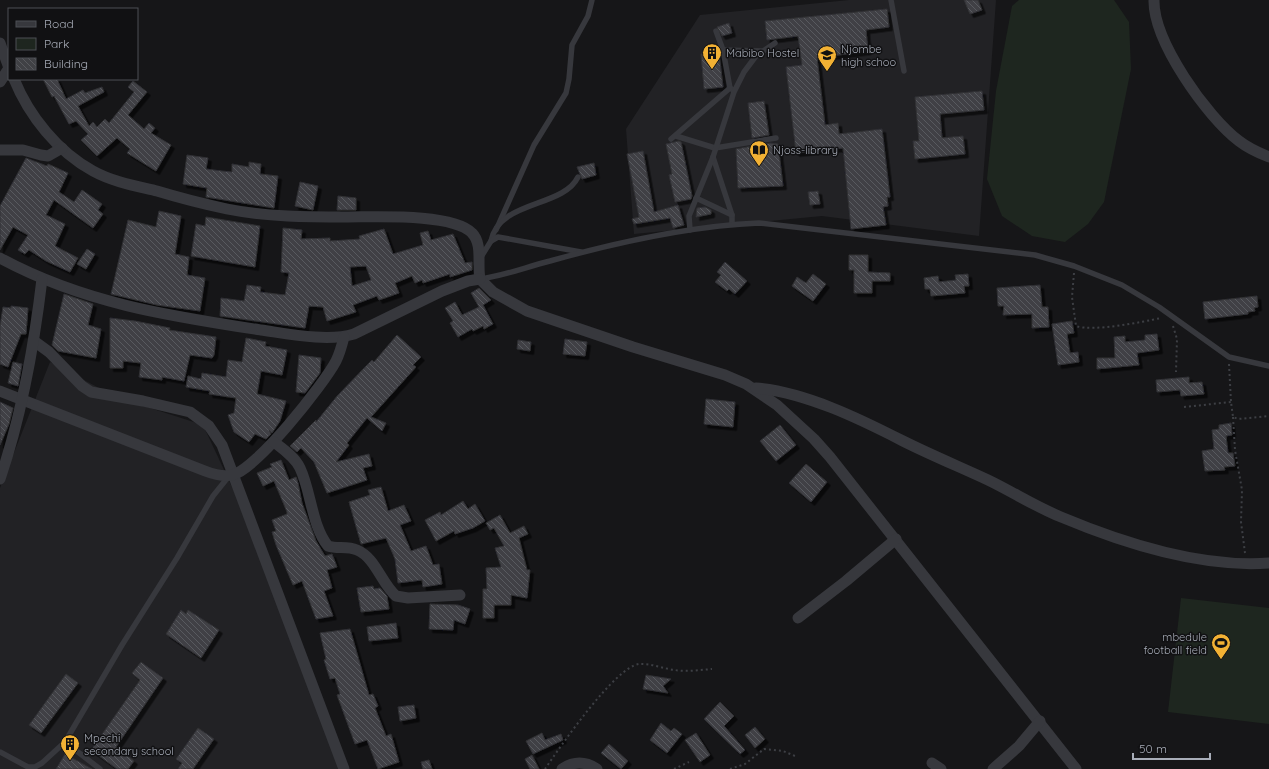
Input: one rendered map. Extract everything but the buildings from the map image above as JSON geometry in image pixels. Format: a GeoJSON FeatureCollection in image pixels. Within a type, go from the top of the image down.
{"type":"FeatureCollection","features":[{"type":"Feature","properties":{"kind":"street"},"geometry":{"type":"LineString","coordinates":[[1154,0],[1162,37],[1192,88],[1215,118],[1239,141],[1269,157]]}},
{"type":"Feature","properties":{"kind":"street"},"geometry":{"type":"LineString","coordinates":[[0,43],[8,65]]}},
{"type":"Feature","properties":{"kind":"street"},"geometry":{"type":"LineString","coordinates":[[0,82],[8,70]]}},
{"type":"Feature","properties":{"kind":"street"},"geometry":{"type":"LineString","coordinates":[[15,80],[37,120],[62,148],[94,172],[112,179],[227,209],[308,218],[387,217],[429,219],[463,226],[472,233],[478,244],[480,280],[493,292],[527,311],[633,347],[725,375],[753,388],[777,405],[814,439],[855,487],[1040,721],[1076,769]]}},
{"type":"Feature","properties":{"kind":"street"},"geometry":{"type":"LineString","coordinates":[[0,150],[23,150],[48,156],[62,148]]}},
{"type":"Feature","properties":{"kind":"street"},"geometry":{"type":"LineString","coordinates":[[0,258],[42,279],[96,299],[142,311],[293,334],[344,337],[372,326],[442,291],[468,281],[480,280]]}},
{"type":"Feature","properties":{"kind":"street"},"geometry":{"type":"LineString","coordinates":[[0,479],[22,400],[34,341],[42,279]]}},
{"type":"Feature","properties":{"kind":"street"},"geometry":{"type":"LineString","coordinates":[[0,391],[205,471],[232,475],[249,464],[274,442],[314,394],[330,372],[344,337]]}},
{"type":"Feature","properties":{"kind":"street"},"geometry":{"type":"LineString","coordinates":[[34,341],[49,352],[82,386],[91,392],[143,401],[195,415],[209,426],[222,445],[232,475],[344,769]]}},
{"type":"Feature","properties":{"kind":"street"},"geometry":{"type":"LineString","coordinates":[[753,388],[809,400],[869,424],[989,480],[1060,517],[1115,537],[1210,562],[1245,565],[1269,563]]}},
{"type":"Feature","properties":{"kind":"street"},"geometry":{"type":"LineString","coordinates":[[274,442],[292,457],[300,468],[317,522],[328,546],[354,549],[362,552],[396,596],[408,598],[460,595]]}},
{"type":"Feature","properties":{"kind":"street"},"geometry":{"type":"LineString","coordinates":[[798,618],[846,581],[896,539]]}},
{"type":"Feature","properties":{"kind":"street"},"geometry":{"type":"LineString","coordinates":[[994,769],[1018,746],[1040,721]]}},
{"type":"Feature","properties":{"kind":"street"},"geometry":{"type":"LineString","coordinates":[[562,769],[577,763],[585,763],[597,769]]}},
{"type":"Feature","properties":{"kind":"lane"},"geometry":{"type":"LineString","coordinates":[[479,261],[491,241],[534,145],[566,93],[569,79],[572,45],[588,16],[592,0]]}},
{"type":"Feature","properties":{"kind":"lane"},"geometry":{"type":"LineString","coordinates":[[891,0],[904,71]]}},
{"type":"Feature","properties":{"kind":"lane"},"geometry":{"type":"LineString","coordinates":[[690,230],[689,216],[713,157],[732,90],[716,31]]}},
{"type":"Feature","properties":{"kind":"lane"},"geometry":{"type":"LineString","coordinates":[[775,43],[756,56],[732,90],[674,137],[715,148],[776,138]]}},
{"type":"Feature","properties":{"kind":"lane"},"geometry":{"type":"LineString","coordinates":[[722,50],[763,52]]}},
{"type":"Feature","properties":{"kind":"lane"},"geometry":{"type":"LineString","coordinates":[[713,157],[732,215],[732,224]]}},
{"type":"Feature","properties":{"kind":"lane"},"geometry":{"type":"LineString","coordinates":[[496,230],[512,214],[568,190],[578,177]]}},
{"type":"Feature","properties":{"kind":"lane"},"geometry":{"type":"LineString","coordinates":[[696,198],[732,215]]}},
{"type":"Feature","properties":{"kind":"lane"},"geometry":{"type":"LineString","coordinates":[[480,280],[499,277],[550,261],[583,253],[690,230],[732,224],[759,223],[1035,255],[1074,266],[1122,285],[1229,357],[1269,366]]}},
{"type":"Feature","properties":{"kind":"lane"},"geometry":{"type":"LineString","coordinates":[[491,241],[496,238],[503,237],[583,253]]}},
{"type":"Feature","properties":{"kind":"lane"},"geometry":{"type":"LineString","coordinates":[[0,752],[28,767],[35,767],[42,763],[65,742],[213,496],[232,475]]}},
{"type":"Feature","properties":{"kind":"lane"},"geometry":{"type":"LineString","coordinates":[[65,742],[100,769]]}},
{"type":"Feature","properties":{"kind":"path"},"geometry":{"type":"LineString","coordinates":[[1074,266],[1072,297],[1076,326],[1082,328],[1097,327],[1170,317],[1177,339],[1176,372]]}},
{"type":"Feature","properties":{"kind":"path"},"geometry":{"type":"LineString","coordinates":[[1229,357],[1235,450],[1242,490],[1241,522],[1245,565]]}},
{"type":"Feature","properties":{"kind":"path"},"geometry":{"type":"LineString","coordinates":[[1184,407],[1231,402]]}},
{"type":"Feature","properties":{"kind":"path"},"geometry":{"type":"LineString","coordinates":[[1234,417],[1238,419],[1269,416]]}},
{"type":"Feature","properties":{"kind":"path"},"geometry":{"type":"LineString","coordinates":[[545,769],[570,733],[615,679],[627,668],[641,664],[676,671],[712,669]]}},
{"type":"Feature","properties":{"kind":"path"},"geometry":{"type":"LineString","coordinates":[[731,769],[749,762],[764,749],[783,751],[795,756]]}},
{"type":"Feature","properties":{"kind":"path"},"geometry":{"type":"LineString","coordinates":[[674,769],[689,762]]}},
{"type":"Feature","properties":{"kind":"shaded area","name":"Njombe high schoo"},"geometry":{"type":"Polygon","coordinates":[[[849,0],[996,0],[979,236],[822,216],[634,234],[626,129],[700,15],[849,0]]]}},
{"type":"Feature","properties":{"kind":"shaded area"},"geometry":{"type":"Polygon","coordinates":[[[50,362],[116,397],[203,425],[233,489],[343,769],[0,769],[0,488],[50,362]]]}},
{"type":"Feature","properties":{"kind":"green space"},"geometry":{"type":"Polygon","coordinates":[[[1019,0],[1114,0],[1129,22],[1131,69],[1104,202],[1088,224],[1065,242],[1032,236],[1002,216],[987,179],[996,91],[1012,6],[1019,0]]]}},
{"type":"Feature","properties":{"kind":"green space","name":"mbedule football field"},"geometry":{"type":"Polygon","coordinates":[[[1181,598],[1269,608],[1269,724],[1168,712],[1181,598]]]}},
{"type":"Feature","properties":{"kind":"place","name":"Mabibo Hostel"},"geometry":{"type":"Point","coordinates":[712,70]}},
{"type":"Feature","properties":{"kind":"place","name":"Njombe high schoo"},"geometry":{"type":"Point","coordinates":[827,72]}},
{"type":"Feature","properties":{"kind":"place","name":"Njoss-library"},"geometry":{"type":"Point","coordinates":[759,167]}},
{"type":"Feature","properties":{"kind":"place","name":"mbedule football field"},"geometry":{"type":"Point","coordinates":[1221,660]}},
{"type":"Feature","properties":{"kind":"place","name":"Mpechi secondary school"},"geometry":{"type":"Point","coordinates":[70,761]}}]}
